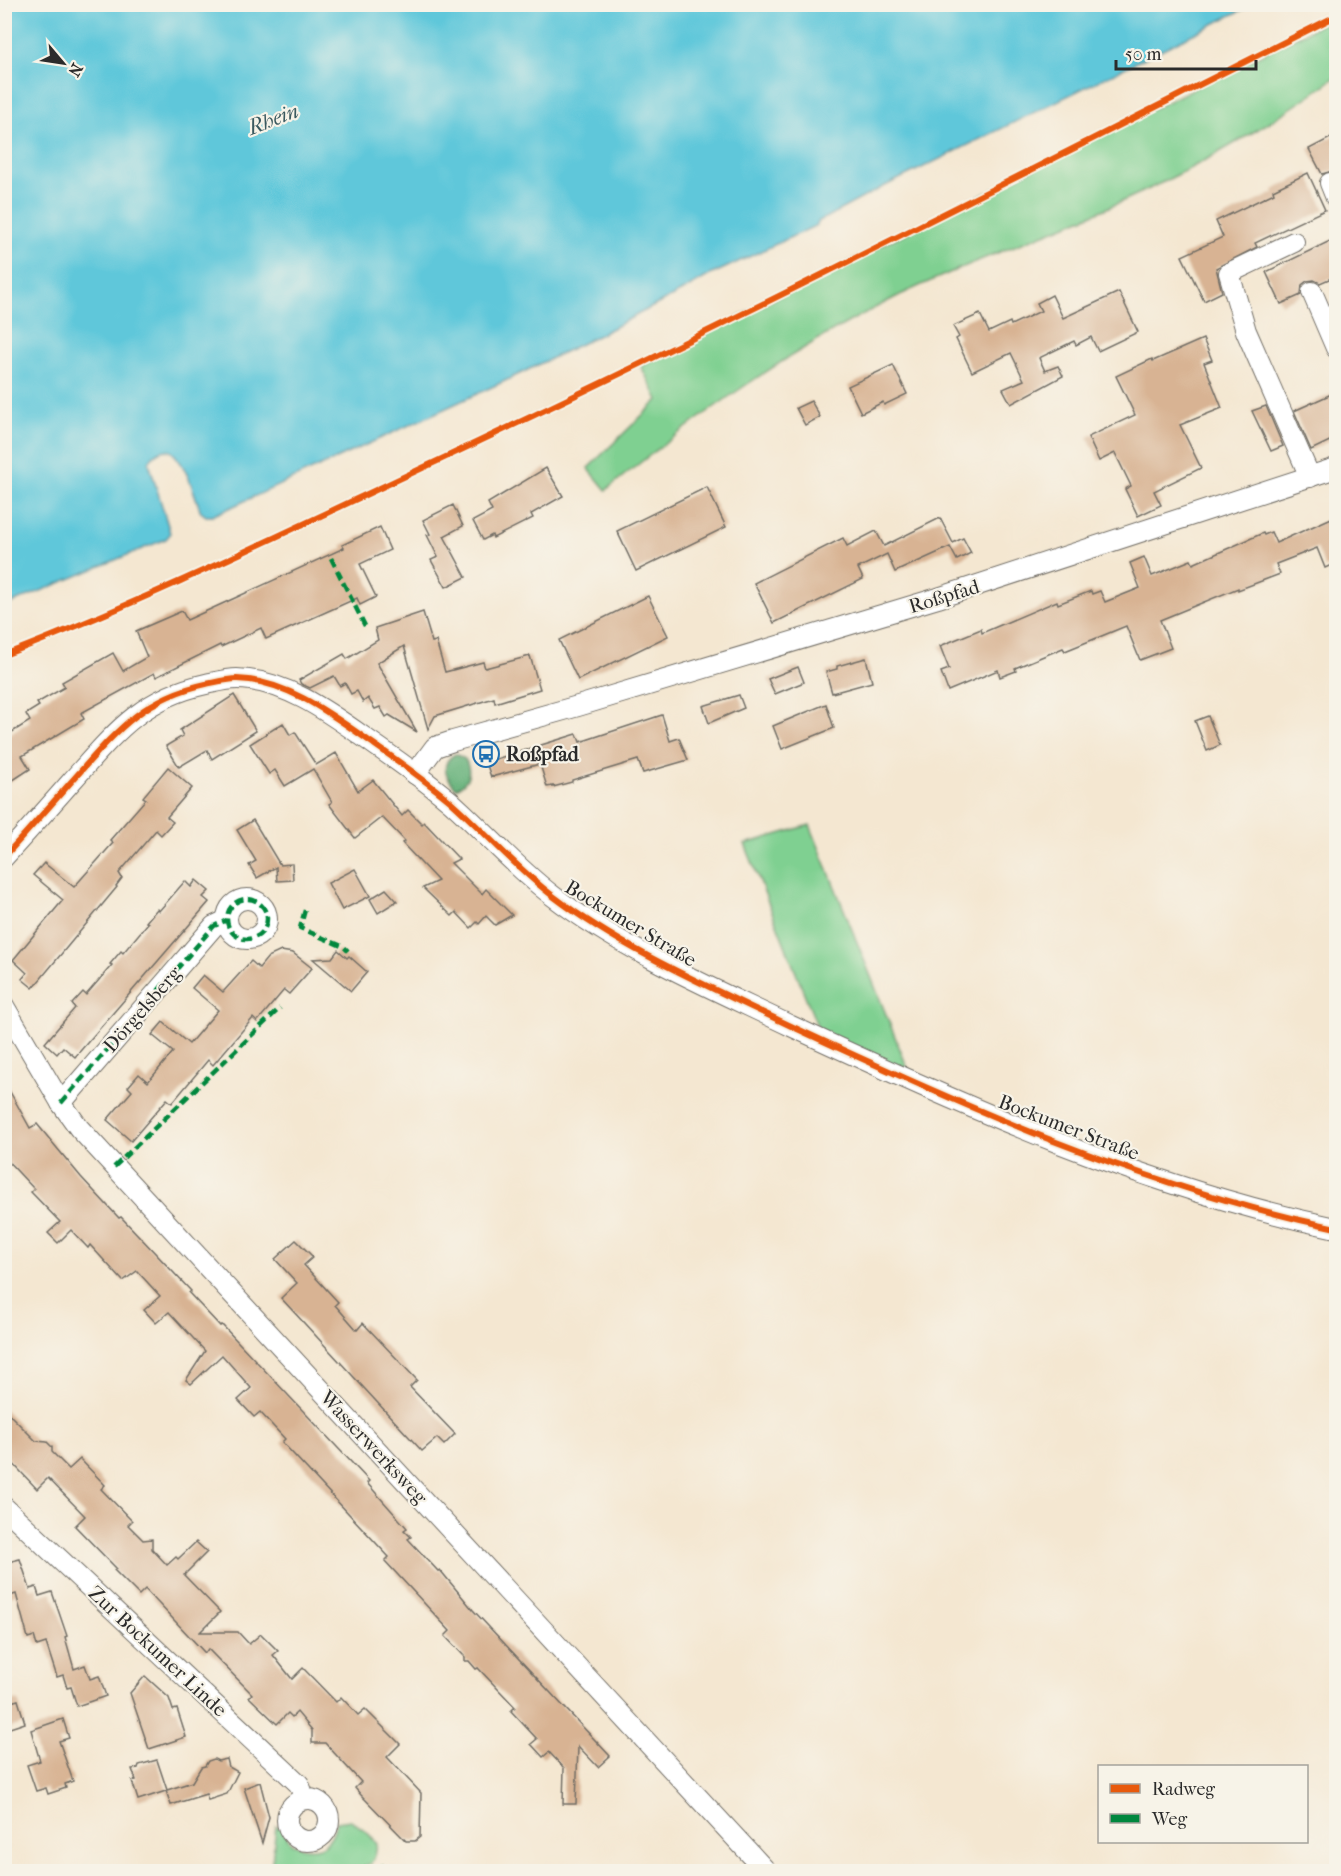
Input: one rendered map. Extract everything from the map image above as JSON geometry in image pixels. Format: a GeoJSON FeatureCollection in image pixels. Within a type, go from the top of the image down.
{"type":"FeatureCollection","features":[{"type":"Feature","properties":{"kind":"street"},"geometry":{"type":"LineString","coordinates":[[1294,242],[1229,273],[1246,331],[1310,477]]}},
{"type":"Feature","properties":{"kind":"street"},"geometry":{"type":"LineString","coordinates":[[1312,292],[1336,348]]}},
{"type":"Feature","properties":{"kind":"street","name":"Roßpfad"},"geometry":{"type":"LineString","coordinates":[[415,774],[435,747],[453,741],[578,706],[947,595],[1336,468]]}},
{"type":"Feature","properties":{"kind":"street","name":"Bockumer Straße"},"geometry":{"type":"LineString","coordinates":[[4,857],[118,729],[143,709],[175,692],[221,681],[238,679],[264,684],[290,692],[332,715],[451,802],[552,895],[622,942],[691,978],[828,1043],[998,1118],[1116,1164],[1208,1196],[1336,1228]]}},
{"type":"Feature","properties":{"kind":"street","name":"Dörgelsberg"},"geometry":{"type":"LineString","coordinates":[[61,1103],[214,926],[227,920]]}},
{"type":"Feature","properties":{"kind":"street","name":"Wasserwerksweg"},"geometry":{"type":"LineString","coordinates":[[4,1006],[61,1103],[79,1128],[766,1872]]}},
{"type":"Feature","properties":{"kind":"street","name":"Zur Bockumer Linde"},"geometry":{"type":"LineString","coordinates":[[4,1507],[299,1784],[305,1799]]}},
{"type":"Feature","properties":{"kind":"green space"},"geometry":{"type":"Polygon","coordinates":[[[1336,17],[1336,77],[1234,144],[1125,200],[924,284],[856,318],[818,339],[746,385],[676,435],[606,490],[588,468],[658,400],[641,366],[1336,17]]]}},
{"type":"Feature","properties":{"kind":"green space"},"geometry":{"type":"Polygon","coordinates":[[[455,754],[465,759],[469,772],[464,783],[456,788],[445,770],[447,762],[455,754]]]}},
{"type":"Feature","properties":{"kind":"green space"},"geometry":{"type":"Polygon","coordinates":[[[810,825],[910,1074],[821,1036],[745,844],[810,825]]]}},
{"type":"Feature","properties":{"kind":"green space"},"geometry":{"type":"Polygon","coordinates":[[[351,1820],[367,1832],[377,1844],[371,1863],[364,1867],[318,1871],[271,1871],[276,1826],[281,1827],[291,1843],[314,1848],[326,1843],[334,1831],[336,1822],[351,1820]]]}},
{"type":"Feature","properties":{"kind":"water","name":"Rhein"},"geometry":{"type":"Polygon","coordinates":[[[5,4],[1252,5],[883,187],[819,221],[817,225],[708,276],[599,335],[212,516],[206,516],[201,512],[177,457],[171,451],[158,452],[149,463],[169,529],[170,534],[166,539],[5,606],[5,4]]]}},
{"type":"Feature","properties":{"kind":"building"},"geometry":{"type":"Polygon","coordinates":[[[1336,135],[1336,170],[1322,174],[1309,149],[1336,135]]]}},
{"type":"Feature","properties":{"kind":"building"},"geometry":{"type":"Polygon","coordinates":[[[1308,173],[1325,210],[1255,243],[1257,247],[1216,268],[1222,292],[1204,301],[1182,256],[1223,237],[1216,221],[1274,193],[1273,190],[1308,173]]]}},
{"type":"Feature","properties":{"kind":"building"},"geometry":{"type":"Polygon","coordinates":[[[1332,240],[1336,251],[1336,276],[1320,283],[1314,280],[1307,281],[1302,285],[1301,295],[1281,304],[1266,272],[1332,240]]]}},
{"type":"Feature","properties":{"kind":"building"},"geometry":{"type":"Polygon","coordinates":[[[1119,292],[1138,332],[1098,351],[1091,337],[1076,345],[1074,341],[1039,358],[1045,371],[1058,366],[1063,376],[1011,404],[1003,389],[1024,380],[1011,353],[972,372],[956,339],[959,337],[953,326],[980,314],[989,332],[1041,311],[1037,303],[1052,295],[1063,318],[1119,292]]]}},
{"type":"Feature","properties":{"kind":"building"},"geometry":{"type":"Polygon","coordinates":[[[1203,339],[1212,360],[1204,363],[1222,408],[1180,425],[1201,468],[1154,491],[1161,505],[1138,516],[1125,489],[1131,486],[1115,453],[1099,461],[1088,437],[1135,415],[1116,376],[1203,339]]]}},
{"type":"Feature","properties":{"kind":"building"},"geometry":{"type":"Polygon","coordinates":[[[893,365],[907,394],[861,413],[848,386],[893,365]]]}},
{"type":"Feature","properties":{"kind":"building"},"geometry":{"type":"Polygon","coordinates":[[[1336,392],[1336,438],[1311,450],[1294,411],[1336,392]]]}},
{"type":"Feature","properties":{"kind":"building"},"geometry":{"type":"Polygon","coordinates":[[[811,401],[820,417],[805,425],[796,408],[811,401]]]}},
{"type":"Feature","properties":{"kind":"building"},"geometry":{"type":"Polygon","coordinates":[[[1266,406],[1283,446],[1271,451],[1252,411],[1266,406]]]}},
{"type":"Feature","properties":{"kind":"building"},"geometry":{"type":"Polygon","coordinates":[[[546,468],[563,496],[531,514],[533,518],[493,538],[492,535],[483,540],[473,521],[492,511],[488,503],[546,468]]]}},
{"type":"Feature","properties":{"kind":"building"},"geometry":{"type":"Polygon","coordinates":[[[707,487],[726,527],[636,571],[617,531],[707,487]]]}},
{"type":"Feature","properties":{"kind":"building"},"geometry":{"type":"Polygon","coordinates":[[[453,505],[463,526],[444,536],[466,577],[446,587],[431,560],[438,557],[427,535],[430,534],[423,520],[453,505]]]}},
{"type":"Feature","properties":{"kind":"building"},"geometry":{"type":"Polygon","coordinates":[[[1336,516],[1336,563],[1325,568],[1317,548],[1276,564],[1280,574],[1238,590],[1238,588],[1160,620],[1171,648],[1140,660],[1126,626],[1065,651],[1063,648],[1015,668],[1016,671],[1000,677],[998,670],[948,691],[941,672],[949,669],[940,646],[981,629],[982,633],[1057,601],[1058,604],[1091,591],[1092,594],[1100,591],[1105,602],[1140,588],[1130,563],[1144,557],[1152,576],[1191,560],[1193,564],[1263,533],[1264,535],[1271,532],[1276,543],[1336,516]]]}},
{"type":"Feature","properties":{"kind":"building"},"geometry":{"type":"Polygon","coordinates":[[[940,518],[953,543],[963,538],[971,553],[957,560],[950,547],[895,572],[887,554],[858,568],[863,579],[774,623],[754,583],[843,538],[847,546],[876,531],[884,546],[940,518]]]}},
{"type":"Feature","properties":{"kind":"building"},"geometry":{"type":"Polygon","coordinates":[[[380,527],[390,550],[360,564],[376,597],[360,605],[357,598],[266,639],[261,628],[221,647],[220,645],[156,677],[154,673],[81,713],[84,719],[22,756],[30,769],[4,786],[4,737],[30,721],[26,714],[39,706],[37,703],[65,687],[62,682],[113,653],[123,671],[147,657],[136,631],[182,611],[187,620],[344,548],[342,545],[380,527]]]}},
{"type":"Feature","properties":{"kind":"building"},"geometry":{"type":"Polygon","coordinates":[[[648,596],[668,636],[578,680],[559,640],[648,596]]]}},
{"type":"Feature","properties":{"kind":"building"},"geometry":{"type":"Polygon","coordinates":[[[423,612],[432,642],[436,641],[445,672],[483,662],[485,668],[530,656],[540,689],[495,703],[494,698],[435,716],[428,729],[404,646],[377,663],[417,732],[389,715],[386,717],[380,707],[375,709],[368,698],[363,702],[357,691],[351,694],[345,683],[340,686],[334,676],[310,688],[301,684],[299,680],[344,654],[347,659],[378,640],[375,628],[423,612]]]}},
{"type":"Feature","properties":{"kind":"building"},"geometry":{"type":"Polygon","coordinates":[[[866,658],[872,682],[832,693],[826,672],[837,669],[837,666],[866,658]]]}},
{"type":"Feature","properties":{"kind":"building"},"geometry":{"type":"Polygon","coordinates":[[[798,667],[804,682],[775,694],[768,679],[798,667]]]}},
{"type":"Feature","properties":{"kind":"building"},"geometry":{"type":"Polygon","coordinates":[[[234,695],[256,731],[212,759],[207,750],[179,767],[166,746],[183,736],[180,730],[234,695]]]}},
{"type":"Feature","properties":{"kind":"building"},"geometry":{"type":"Polygon","coordinates":[[[739,695],[744,708],[709,723],[703,706],[739,695]]]}},
{"type":"Feature","properties":{"kind":"building"},"geometry":{"type":"Polygon","coordinates":[[[826,704],[834,728],[782,749],[773,726],[826,704]]]}},
{"type":"Feature","properties":{"kind":"building"},"geometry":{"type":"Polygon","coordinates":[[[662,715],[670,741],[679,738],[688,760],[643,773],[638,760],[553,787],[547,787],[540,764],[491,777],[486,762],[577,734],[580,742],[662,715]]]}},
{"type":"Feature","properties":{"kind":"building"},"geometry":{"type":"Polygon","coordinates":[[[1208,716],[1220,745],[1207,751],[1195,721],[1208,716]]]}},
{"type":"Feature","properties":{"kind":"building"},"geometry":{"type":"Polygon","coordinates":[[[283,723],[290,735],[295,732],[316,765],[336,753],[358,791],[373,780],[402,816],[408,810],[422,824],[424,822],[459,859],[451,863],[482,894],[486,889],[512,915],[495,925],[486,916],[479,924],[477,922],[471,928],[456,912],[452,916],[423,888],[438,881],[402,843],[405,841],[382,817],[355,838],[329,804],[332,802],[313,769],[285,786],[275,770],[269,774],[250,744],[283,723]]]}},
{"type":"Feature","properties":{"kind":"building"},"geometry":{"type":"Polygon","coordinates":[[[168,767],[192,788],[167,817],[173,822],[161,835],[156,830],[119,873],[122,878],[117,887],[33,988],[22,979],[27,973],[13,960],[63,900],[33,875],[44,863],[74,887],[113,843],[110,840],[146,799],[143,797],[168,767]]]}},
{"type":"Feature","properties":{"kind":"building"},"geometry":{"type":"Polygon","coordinates":[[[253,820],[280,865],[292,864],[293,880],[277,881],[276,867],[257,878],[249,865],[256,861],[237,830],[253,820]]]}},
{"type":"Feature","properties":{"kind":"building"},"geometry":{"type":"Polygon","coordinates":[[[355,869],[370,896],[342,910],[328,883],[355,869]]]}},
{"type":"Feature","properties":{"kind":"building"},"geometry":{"type":"Polygon","coordinates":[[[196,880],[209,891],[203,897],[209,902],[75,1057],[63,1047],[57,1054],[45,1043],[75,1008],[72,1004],[83,992],[86,995],[121,951],[123,953],[148,923],[146,922],[157,909],[159,911],[185,881],[191,887],[196,880]]]}},
{"type":"Feature","properties":{"kind":"building"},"geometry":{"type":"Polygon","coordinates":[[[386,889],[397,901],[378,913],[370,899],[386,889]]]}},
{"type":"Feature","properties":{"kind":"building"},"geometry":{"type":"Polygon","coordinates":[[[338,950],[347,958],[349,956],[367,972],[351,991],[313,959],[332,958],[338,950]]]}},
{"type":"Feature","properties":{"kind":"building"},"geometry":{"type":"Polygon","coordinates":[[[281,951],[293,953],[312,968],[289,994],[284,990],[257,1022],[253,1018],[213,1065],[208,1060],[172,1103],[167,1099],[131,1141],[107,1120],[132,1091],[128,1087],[139,1074],[148,1082],[173,1052],[152,1035],[163,1022],[189,1044],[218,1010],[192,988],[203,975],[223,992],[251,961],[259,968],[268,957],[281,951]]]}},
{"type":"Feature","properties":{"kind":"building"},"geometry":{"type":"Polygon","coordinates":[[[4,1081],[30,1128],[37,1124],[119,1218],[121,1217],[191,1291],[189,1293],[220,1326],[222,1325],[369,1481],[367,1483],[407,1528],[404,1530],[411,1537],[408,1539],[438,1571],[440,1570],[473,1610],[610,1756],[598,1767],[578,1746],[576,1804],[563,1804],[564,1768],[549,1752],[543,1757],[531,1744],[537,1739],[511,1711],[515,1707],[478,1668],[476,1669],[469,1661],[465,1661],[465,1657],[445,1636],[450,1631],[385,1561],[389,1557],[282,1442],[285,1439],[260,1412],[254,1417],[238,1400],[251,1388],[222,1355],[191,1384],[186,1380],[205,1351],[169,1312],[156,1323],[144,1310],[160,1296],[137,1271],[123,1281],[90,1245],[88,1248],[71,1230],[58,1243],[48,1233],[60,1222],[31,1192],[34,1189],[4,1157],[4,1081]]]}},
{"type":"Feature","properties":{"kind":"building"},"geometry":{"type":"Polygon","coordinates":[[[296,1240],[313,1257],[304,1265],[338,1302],[335,1305],[357,1330],[363,1323],[417,1380],[410,1387],[455,1434],[444,1445],[437,1438],[422,1451],[281,1298],[297,1283],[275,1259],[296,1240]]]}},
{"type":"Feature","properties":{"kind":"building"},"geometry":{"type":"Polygon","coordinates":[[[4,1409],[36,1441],[47,1442],[52,1447],[52,1452],[69,1469],[80,1459],[105,1485],[101,1489],[132,1521],[128,1525],[143,1540],[152,1539],[152,1549],[167,1565],[176,1557],[178,1559],[196,1542],[207,1552],[184,1575],[220,1612],[200,1632],[238,1632],[249,1644],[261,1634],[278,1651],[273,1655],[292,1679],[303,1668],[336,1702],[341,1697],[358,1715],[365,1709],[400,1744],[387,1757],[421,1793],[420,1837],[415,1841],[406,1841],[355,1788],[361,1782],[325,1743],[312,1743],[312,1730],[297,1712],[292,1717],[288,1713],[277,1724],[249,1697],[252,1694],[208,1649],[205,1653],[145,1589],[139,1595],[114,1570],[116,1568],[75,1526],[85,1516],[48,1478],[37,1489],[4,1454],[4,1409]]]}},
{"type":"Feature","properties":{"kind":"building"},"geometry":{"type":"Polygon","coordinates":[[[20,1559],[30,1589],[36,1587],[39,1596],[52,1592],[67,1636],[65,1637],[74,1669],[85,1665],[90,1679],[99,1676],[106,1696],[77,1706],[71,1687],[67,1688],[63,1675],[57,1677],[46,1643],[37,1646],[34,1636],[28,1638],[16,1594],[4,1598],[4,1563],[20,1559]]]}},
{"type":"Feature","properties":{"kind":"building"},"geometry":{"type":"Polygon","coordinates":[[[145,1676],[169,1698],[173,1710],[177,1709],[186,1737],[149,1749],[130,1693],[145,1676]]]}},
{"type":"Feature","properties":{"kind":"building"},"geometry":{"type":"Polygon","coordinates":[[[18,1700],[25,1723],[4,1730],[4,1704],[18,1700]]]}},
{"type":"Feature","properties":{"kind":"building"},"geometry":{"type":"Polygon","coordinates":[[[63,1719],[69,1738],[59,1741],[73,1781],[65,1784],[66,1788],[48,1794],[46,1788],[36,1791],[27,1765],[40,1761],[31,1730],[63,1719]]]}},
{"type":"Feature","properties":{"kind":"building"},"geometry":{"type":"Polygon","coordinates":[[[214,1759],[218,1761],[227,1759],[229,1767],[238,1772],[227,1794],[208,1800],[206,1794],[171,1805],[166,1791],[138,1800],[132,1781],[136,1780],[132,1769],[138,1768],[139,1765],[157,1760],[167,1790],[192,1782],[201,1767],[214,1759]]]}},
{"type":"Feature","properties":{"kind":"building"},"geometry":{"type":"Polygon","coordinates":[[[260,1782],[269,1817],[262,1843],[244,1788],[260,1782]]]}},
{"type":"Feature","properties":{"kind":"marked path"},"geometry":{"type":"LineString","coordinates":[[331,558],[365,626]]}},
{"type":"Feature","properties":{"kind":"marked path"},"geometry":{"type":"LineString","coordinates":[[247,899],[255,900],[261,905],[266,911],[267,919],[266,927],[261,933],[255,938],[247,939],[239,938],[233,933],[228,927],[227,919],[228,911],[233,905],[239,900],[247,899]]}},
{"type":"Feature","properties":{"kind":"marked path"},"geometry":{"type":"LineString","coordinates":[[305,910],[300,928],[344,947],[348,951]]}},
{"type":"Feature","properties":{"kind":"marked path"},"geometry":{"type":"LineString","coordinates":[[61,1103],[214,926],[227,920]]}},
{"type":"Feature","properties":{"kind":"marked path"},"geometry":{"type":"LineString","coordinates":[[114,1167],[280,1008]]}},
{"type":"Feature","properties":{"kind":"marked path"},"geometry":{"type":"LineString","coordinates":[[324,1872],[383,1866],[411,1872]]}},
{"type":"Feature","properties":{"kind":"cycle path"},"geometry":{"type":"LineString","coordinates":[[4,655],[112,611],[219,563],[545,410],[885,243],[1336,16]]}},
{"type":"Feature","properties":{"kind":"cycle path"},"geometry":{"type":"LineString","coordinates":[[4,857],[101,748],[130,720],[146,709],[183,690],[222,681],[237,679],[274,686],[293,693],[327,712],[423,779],[553,896],[609,934],[669,967],[857,1057],[1058,1143],[1195,1191],[1336,1228]]}},
{"type":"Feature","properties":{"kind":"place","name":"Roßpfad"},"geometry":{"type":"Point","coordinates":[486,754]}}]}
